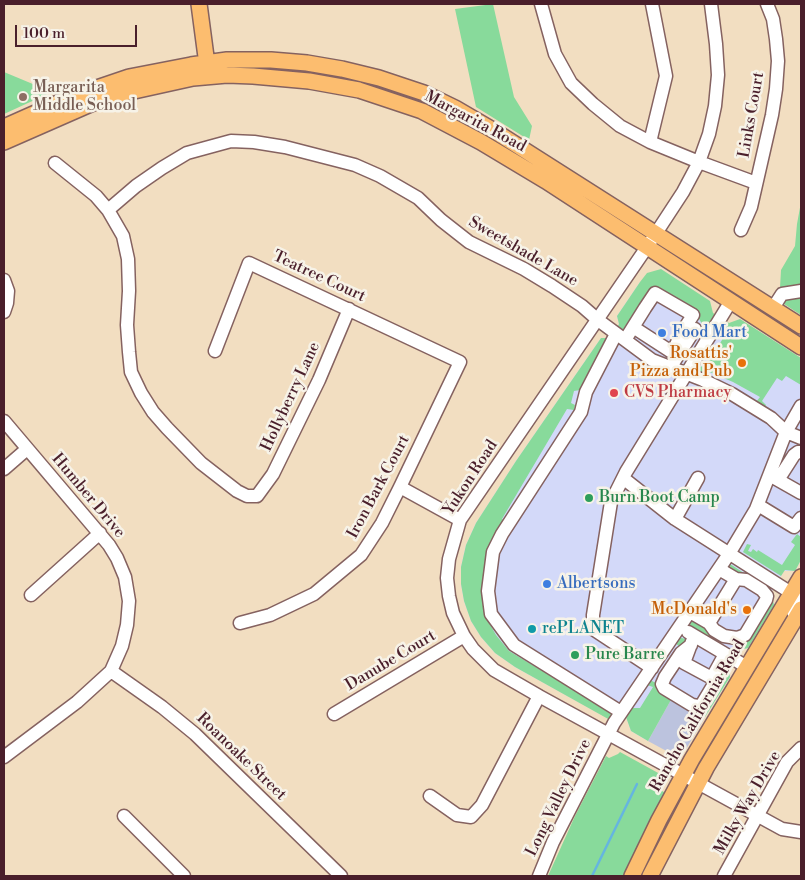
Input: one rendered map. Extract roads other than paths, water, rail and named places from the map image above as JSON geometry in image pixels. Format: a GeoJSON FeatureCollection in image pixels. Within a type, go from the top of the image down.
{"type":"FeatureCollection","features":[{"type":"Feature","properties":{"kind":"main road"},"geometry":{"type":"LineString","coordinates":[[199,4],[208,69]]}},
{"type":"Feature","properties":{"kind":"main road","name":"Margarita Road"},"geometry":{"type":"LineString","coordinates":[[4,142],[61,116],[116,95],[165,84],[208,69],[227,60],[271,60],[307,63],[379,78],[424,93],[455,108],[496,132],[801,326]]}},
{"type":"Feature","properties":{"kind":"main road","name":"Margarita Road"},"geometry":{"type":"LineString","coordinates":[[4,127],[76,95],[129,78],[162,70],[208,69],[252,76],[309,81],[359,90],[422,111],[481,142],[801,347]]}},
{"type":"Feature","properties":{"kind":"main road","name":"Rancho California Road"},"geometry":{"type":"LineString","coordinates":[[632,876],[683,775],[801,577]]}},
{"type":"Feature","properties":{"kind":"main road","name":"Rancho California Road"},"geometry":{"type":"LineString","coordinates":[[650,876],[698,783],[799,613]]}},
{"type":"Feature","properties":{"kind":"street"},"geometry":{"type":"LineString","coordinates":[[541,4],[555,54],[571,82],[593,104],[620,126],[650,142],[756,183]]}},
{"type":"Feature","properties":{"kind":"street"},"geometry":{"type":"LineString","coordinates":[[650,142],[666,76],[652,4]]}},
{"type":"Feature","properties":{"kind":"street","name":"Yukon Road"},"geometry":{"type":"LineString","coordinates":[[711,4],[718,75],[715,106],[709,134],[699,162],[683,192],[656,234],[460,520],[449,559],[448,578],[453,613],[464,636],[472,649],[494,670],[757,816],[782,829],[801,832]]}},
{"type":"Feature","properties":{"kind":"street","name":"Links Court"},"geometry":{"type":"LineString","coordinates":[[742,230],[751,207],[772,115],[778,61],[773,19],[766,4]]}},
{"type":"Feature","properties":{"kind":"street","name":"Sweetshade Lane"},"geometry":{"type":"LineString","coordinates":[[108,210],[136,186],[187,153],[231,142],[254,142],[285,147],[355,165],[380,176],[418,198],[441,220],[469,242],[524,268],[582,306],[652,360],[732,394],[771,418],[786,432],[801,438]]}},
{"type":"Feature","properties":{"kind":"street"},"geometry":{"type":"LineString","coordinates":[[55,163],[96,196],[108,210]]}},
{"type":"Feature","properties":{"kind":"street","name":"Hollyberry Lane"},"geometry":{"type":"LineString","coordinates":[[108,210],[123,236],[128,259],[127,325],[129,352],[131,372],[140,393],[167,428],[201,463],[237,491],[247,496],[257,496],[278,466],[319,380],[349,309]]}},
{"type":"Feature","properties":{"kind":"street","name":"Teatree Court"},"geometry":{"type":"LineString","coordinates":[[215,351],[249,263],[460,362]]}},
{"type":"Feature","properties":{"kind":"street"},"geometry":{"type":"LineString","coordinates":[[4,280],[8,291],[4,312]]}},
{"type":"Feature","properties":{"kind":"street"},"geometry":{"type":"LineString","coordinates":[[773,308],[782,294],[801,291]]}},
{"type":"Feature","properties":{"kind":"street"},"geometry":{"type":"LineString","coordinates":[[621,712],[514,645],[490,614],[488,591],[493,552],[502,534],[581,412],[586,392],[621,337],[633,327],[655,293],[693,315],[670,368]]}},
{"type":"Feature","properties":{"kind":"street"},"geometry":{"type":"LineString","coordinates":[[652,668],[592,629],[611,502],[623,478],[731,301]]}},
{"type":"Feature","properties":{"kind":"street"},"geometry":{"type":"LineString","coordinates":[[633,327],[670,351],[688,328]]}},
{"type":"Feature","properties":{"kind":"street"},"geometry":{"type":"LineString","coordinates":[[688,328],[709,337]]}},
{"type":"Feature","properties":{"kind":"street","name":"Iron Bark Court"},"geometry":{"type":"LineString","coordinates":[[240,624],[289,607],[314,594],[334,580],[361,556],[382,523],[460,362]]}},
{"type":"Feature","properties":{"kind":"street"},"geometry":{"type":"LineString","coordinates":[[774,477],[786,432],[801,408]]}},
{"type":"Feature","properties":{"kind":"street","name":"Humber Drive"},"geometry":{"type":"LineString","coordinates":[[4,421],[100,533],[117,558],[125,577],[128,601],[127,625],[122,646],[111,671],[77,702],[4,757]]}},
{"type":"Feature","properties":{"kind":"street"},"geometry":{"type":"LineString","coordinates":[[4,469],[27,449]]}},
{"type":"Feature","properties":{"kind":"street"},"geometry":{"type":"LineString","coordinates":[[774,477],[794,455],[801,452]]}},
{"type":"Feature","properties":{"kind":"street"},"geometry":{"type":"LineString","coordinates":[[774,477],[801,493]]}},
{"type":"Feature","properties":{"kind":"street","name":"Long Valley Drive"},"geometry":{"type":"LineString","coordinates":[[539,876],[553,842],[608,734],[729,554],[774,477]]}},
{"type":"Feature","properties":{"kind":"street"},"geometry":{"type":"LineString","coordinates":[[623,478],[675,519],[792,593],[797,599],[793,612],[799,613]]}},
{"type":"Feature","properties":{"kind":"street"},"geometry":{"type":"LineString","coordinates":[[675,519],[698,478]]}},
{"type":"Feature","properties":{"kind":"street"},"geometry":{"type":"LineString","coordinates":[[400,487],[460,520]]}},
{"type":"Feature","properties":{"kind":"street"},"geometry":{"type":"LineString","coordinates":[[758,505],[794,527],[801,518]]}},
{"type":"Feature","properties":{"kind":"street"},"geometry":{"type":"LineString","coordinates":[[31,595],[100,533]]}},
{"type":"Feature","properties":{"kind":"street"},"geometry":{"type":"LineString","coordinates":[[690,612],[711,626],[718,640],[732,647],[738,645],[745,635],[767,596],[762,590],[746,580],[736,579],[719,569]]}},
{"type":"Feature","properties":{"kind":"street"},"geometry":{"type":"LineString","coordinates":[[711,626],[736,579]]}},
{"type":"Feature","properties":{"kind":"street"},"geometry":{"type":"LineString","coordinates":[[680,627],[692,640],[725,654],[747,667]]}},
{"type":"Feature","properties":{"kind":"street","name":"Danube Court"},"geometry":{"type":"LineString","coordinates":[[334,714],[464,636]]}},
{"type":"Feature","properties":{"kind":"street"},"geometry":{"type":"LineString","coordinates":[[692,640],[684,664],[708,677],[712,677],[725,654]]}},
{"type":"Feature","properties":{"kind":"street"},"geometry":{"type":"LineString","coordinates":[[692,640],[665,677],[662,684],[664,688],[692,705],[698,706],[702,704],[714,684],[714,674]]}},
{"type":"Feature","properties":{"kind":"street","name":"Roanoake Street"},"geometry":{"type":"LineString","coordinates":[[111,671],[162,707],[195,734],[341,876]]}},
{"type":"Feature","properties":{"kind":"street"},"geometry":{"type":"LineString","coordinates":[[430,796],[457,815],[471,817],[482,805],[539,696]]}},
{"type":"Feature","properties":{"kind":"street","name":"Milky Way Drive"},"geometry":{"type":"LineString","coordinates":[[724,876],[787,762],[801,748]]}},
{"type":"Feature","properties":{"kind":"street"},"geometry":{"type":"LineString","coordinates":[[124,816],[184,876]]}},
{"type":"Feature","properties":{"kind":"waterway"},"geometry":{"type":"LineString","coordinates":[[592,876],[637,784]]}},
{"type":"Feature","properties":{"kind":"place","name":"Margarita Middle School"},"geometry":{"type":"Point","coordinates":[23,97]}},
{"type":"Feature","properties":{"kind":"place","name":"Food Mart"},"geometry":{"type":"Point","coordinates":[662,333]}},
{"type":"Feature","properties":{"kind":"place","name":"Rosattis' Pizza and Pub"},"geometry":{"type":"Point","coordinates":[742,363]}},
{"type":"Feature","properties":{"kind":"place","name":"CVS Pharmacy"},"geometry":{"type":"Point","coordinates":[614,393]}},
{"type":"Feature","properties":{"kind":"place","name":"Burn Boot Camp"},"geometry":{"type":"Point","coordinates":[589,498]}},
{"type":"Feature","properties":{"kind":"place","name":"Albertsons"},"geometry":{"type":"Point","coordinates":[547,584]}},
{"type":"Feature","properties":{"kind":"place","name":"McDonald's"},"geometry":{"type":"Point","coordinates":[747,610]}},
{"type":"Feature","properties":{"kind":"place","name":"rePLANET"},"geometry":{"type":"Point","coordinates":[532,629]}},
{"type":"Feature","properties":{"kind":"place","name":"Pure Barre"},"geometry":{"type":"Point","coordinates":[575,655]}}]}
